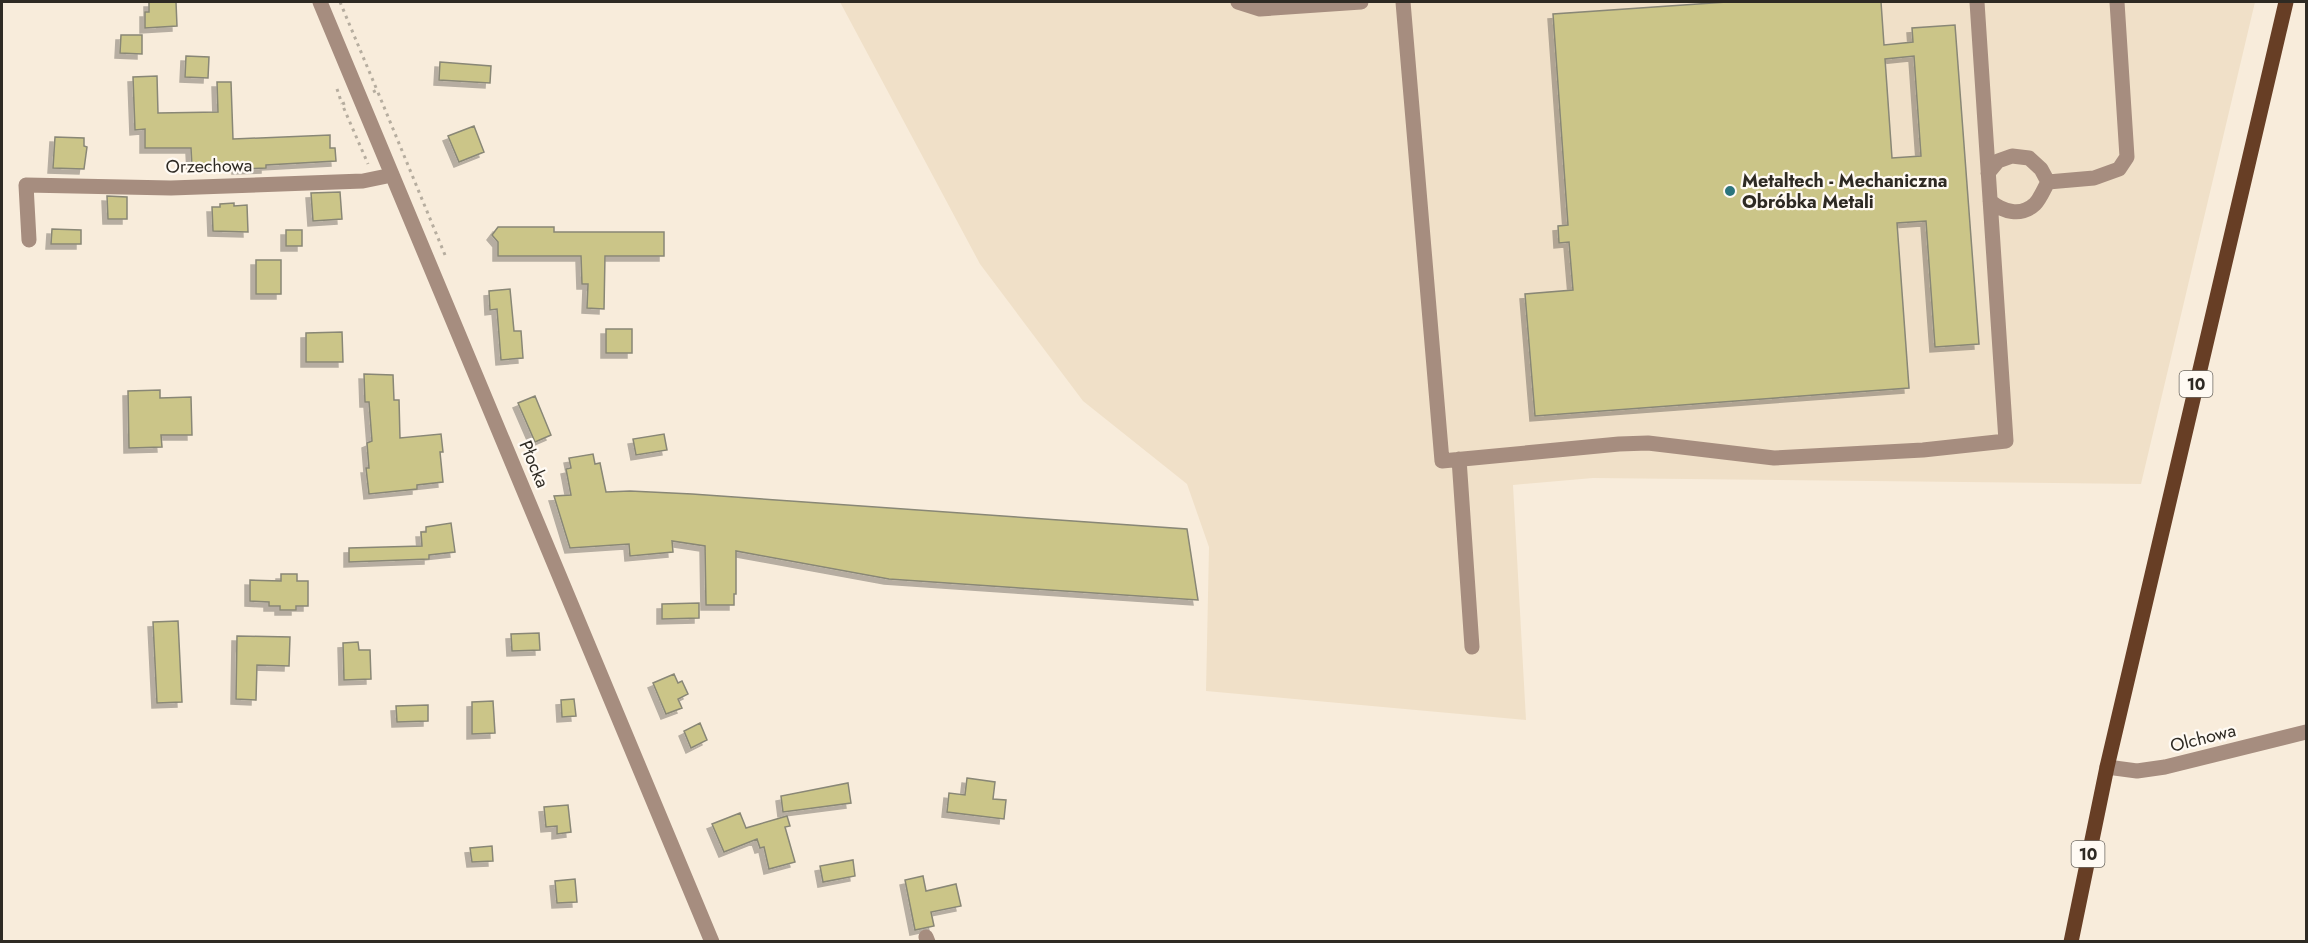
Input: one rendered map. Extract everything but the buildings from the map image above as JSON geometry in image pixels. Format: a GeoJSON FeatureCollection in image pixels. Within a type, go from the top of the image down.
{"type":"FeatureCollection","features":[{"type":"Feature","properties":{"kind":"main road","name":"10"},"geometry":{"type":"LineString","coordinates":[[2071,942],[2107,768],[2286,2]]}},
{"type":"Feature","properties":{"kind":"street","name":"Płocka"},"geometry":{"type":"LineString","coordinates":[[320,2],[712,942]]}},
{"type":"Feature","properties":{"kind":"street"},"geometry":{"type":"LineString","coordinates":[[1238,2],[1260,9],[1361,2]]}},
{"type":"Feature","properties":{"kind":"street"},"geometry":{"type":"LineString","coordinates":[[1402,2],[1442,461],[1619,444],[1648,443],[1774,458],[1923,450],[2006,441],[1977,2]]}},
{"type":"Feature","properties":{"kind":"street"},"geometry":{"type":"LineString","coordinates":[[2048,182],[2094,178],[2119,169],[2127,157],[2117,2]]}},
{"type":"Feature","properties":{"kind":"street"},"geometry":{"type":"LineString","coordinates":[[1988,173],[1998,160],[2013,156],[2030,158],[2041,169],[2048,182]]}},
{"type":"Feature","properties":{"kind":"street","name":"Orzechowa"},"geometry":{"type":"LineString","coordinates":[[29,240],[26,185],[182,187],[363,181],[392,175]]}},
{"type":"Feature","properties":{"kind":"street"},"geometry":{"type":"LineString","coordinates":[[1990,201],[2000,210],[2022,210],[2035,204],[2048,182]]}},
{"type":"Feature","properties":{"kind":"street"},"geometry":{"type":"LineString","coordinates":[[1459,459],[1472,647]]}},
{"type":"Feature","properties":{"kind":"street","name":"Olchowa"},"geometry":{"type":"LineString","coordinates":[[2107,768],[2138,771],[2165,767],[2307,732]]}},
{"type":"Feature","properties":{"kind":"path"},"geometry":{"type":"LineString","coordinates":[[340,2],[377,90]]}},
{"type":"Feature","properties":{"kind":"shaded area"},"geometry":{"type":"Polygon","coordinates":[[[840,2],[2255,2],[2141,484],[1593,478],[1513,485],[1526,720],[1206,691],[1209,547],[1187,484],[1083,401],[980,264],[840,2]]]}},
{"type":"Feature","properties":{"kind":"place","name":"Metaltech - Mechaniczna Obróbka Metali"},"geometry":{"type":"Point","coordinates":[1730,191]}}]}
